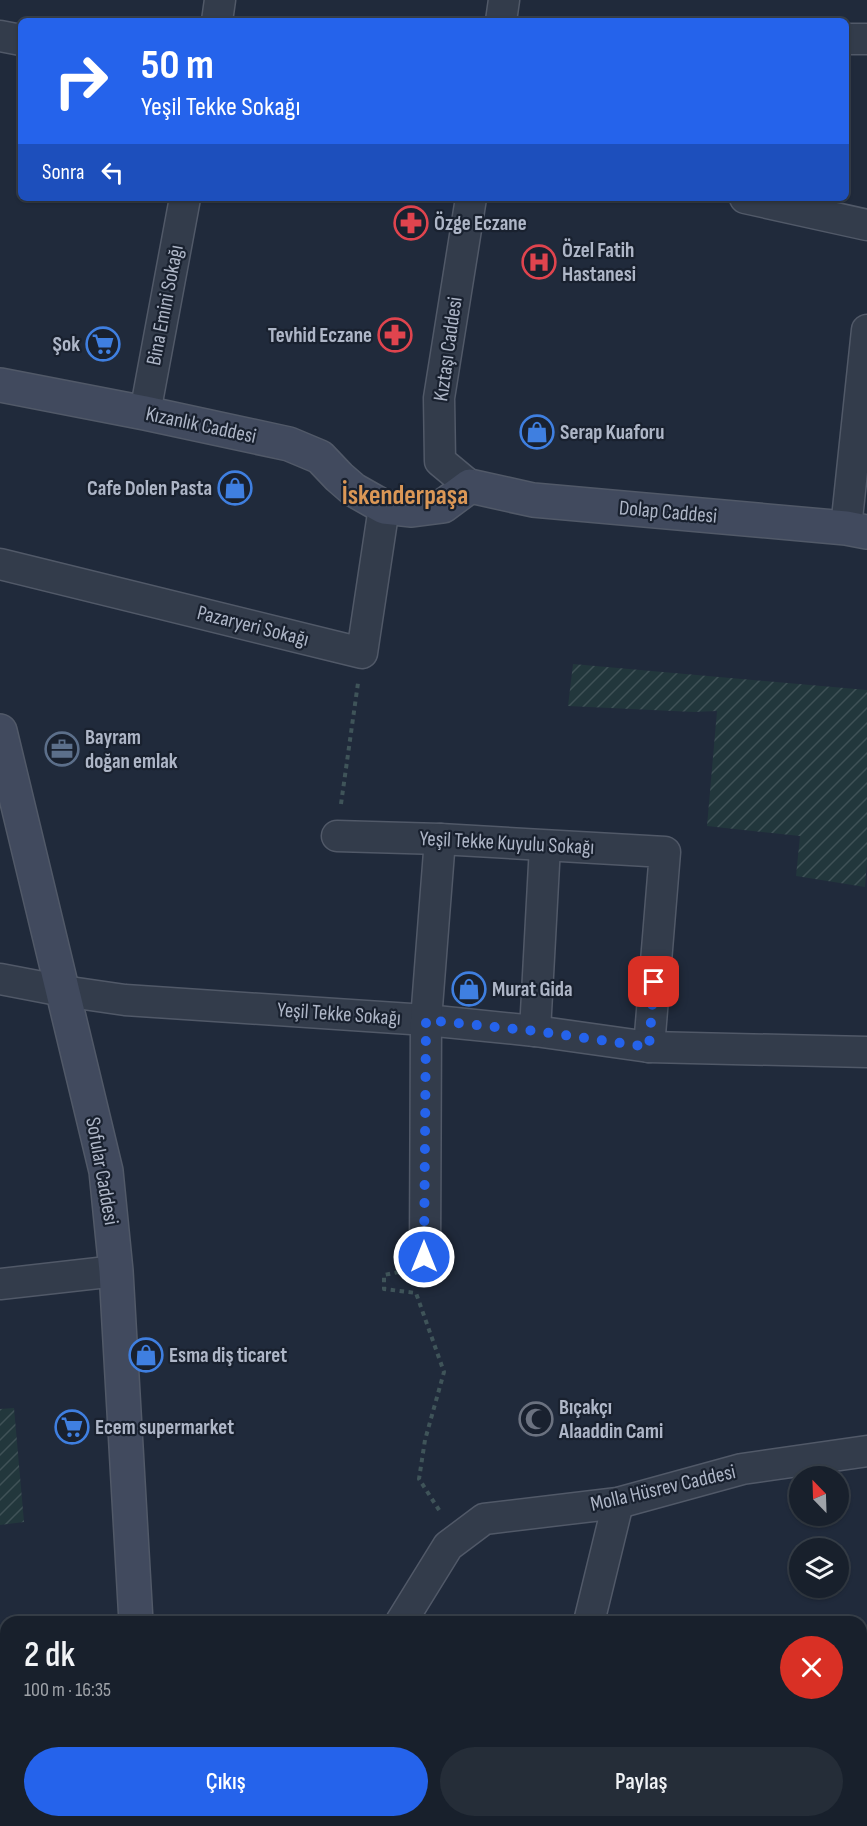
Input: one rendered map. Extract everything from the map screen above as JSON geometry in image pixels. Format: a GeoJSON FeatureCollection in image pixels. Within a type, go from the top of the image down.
{"type":"FeatureCollection","features":[{"type":"Feature","properties":{"kind":"main road","name":"Kızanlık Caddesi"},"geometry":{"type":"LineString","coordinates":[[0,385],[289,444],[320,457],[354,490],[384,507]]}},
{"type":"Feature","properties":{"kind":"main road"},"geometry":{"type":"LineString","coordinates":[[384,507],[412,510],[443,506],[470,486]]}},
{"type":"Feature","properties":{"kind":"main road","name":"Dolap Caddesi"},"geometry":{"type":"LineString","coordinates":[[470,486],[533,500],[857,530]]}},
{"type":"Feature","properties":{"kind":"main road","name":"Sofular Caddesi"},"geometry":{"type":"LineString","coordinates":[[0,731],[106,1171],[116,1271],[136,1616]]}},
{"type":"Feature","properties":{"kind":"street"},"geometry":{"type":"LineString","coordinates":[[217,18],[220,0]]}},
{"type":"Feature","properties":{"kind":"street"},"geometry":{"type":"LineString","coordinates":[[501,18],[504,0]]}},
{"type":"Feature","properties":{"kind":"street"},"geometry":{"type":"LineString","coordinates":[[0,36],[18,39]]}},
{"type":"Feature","properties":{"kind":"street"},"geometry":{"type":"LineString","coordinates":[[849,39],[867,39]]}},
{"type":"Feature","properties":{"kind":"street","name":"Bina Emini Sokağı"},"geometry":{"type":"LineString","coordinates":[[144,413],[184,201]]}},
{"type":"Feature","properties":{"kind":"street","name":"Kıztaşı Caddesi"},"geometry":{"type":"LineString","coordinates":[[470,486],[440,461],[439,398],[471,201]]}},
{"type":"Feature","properties":{"kind":"street"},"geometry":{"type":"LineString","coordinates":[[759,201],[867,225]]}},
{"type":"Feature","properties":{"kind":"street"},"geometry":{"type":"LineString","coordinates":[[857,530],[867,330]]}},
{"type":"Feature","properties":{"kind":"street"},"geometry":{"type":"LineString","coordinates":[[362,653],[384,507]]}},
{"type":"Feature","properties":{"kind":"street","name":"Pazaryeri Sokağı"},"geometry":{"type":"LineString","coordinates":[[0,564],[362,653]]}},
{"type":"Feature","properties":{"kind":"street","name":"Yeşil Tekke Kuyulu Sokağı"},"geometry":{"type":"LineString","coordinates":[[337,836],[440,839],[665,852],[649,1047]]}},
{"type":"Feature","properties":{"kind":"street"},"geometry":{"type":"LineString","coordinates":[[424,1257],[426,1020],[440,839]]}},
{"type":"Feature","properties":{"kind":"street"},"geometry":{"type":"LineString","coordinates":[[535,1031],[544,846]]}},
{"type":"Feature","properties":{"kind":"street","name":"Yeşil Tekke Sokağı"},"geometry":{"type":"LineString","coordinates":[[0,979],[63,991],[125,999],[426,1020],[535,1031],[649,1047],[867,1052]]}},
{"type":"Feature","properties":{"kind":"street"},"geometry":{"type":"LineString","coordinates":[[0,1284],[116,1271]]}},
{"type":"Feature","properties":{"kind":"street","name":"Molla Hüsrev Caddesi"},"geometry":{"type":"LineString","coordinates":[[405,1616],[448,1546],[484,1519],[618,1503],[742,1470],[867,1452]]}},
{"type":"Feature","properties":{"kind":"street"},"geometry":{"type":"LineString","coordinates":[[590,1616],[618,1503]]}},
{"type":"Feature","properties":{"kind":"path"},"geometry":{"type":"LineString","coordinates":[[337,836],[362,653]]}},
{"type":"Feature","properties":{"kind":"path"},"geometry":{"type":"LineString","coordinates":[[424,1257],[414,1269],[384,1275],[384,1289],[416,1293],[444,1372],[424,1440],[419,1479],[458,1539]]}},
{"type":"Feature","properties":{"kind":"green space"},"geometry":{"type":"Polygon","coordinates":[[[573,664],[867,690],[865,887],[796,876],[800,836],[707,826],[717,711],[568,706],[573,664]]]}},
{"type":"Feature","properties":{"kind":"green space"},"geometry":{"type":"Polygon","coordinates":[[[14,1408],[24,1522],[0,1525],[0,1409],[14,1408]]]}},
{"type":"Feature","properties":{"kind":"place","name":"Özge Eczane"},"geometry":{"type":"Point","coordinates":[411,223]}},
{"type":"Feature","properties":{"kind":"place","name":"Özel Fatih Hastanesi"},"geometry":{"type":"Point","coordinates":[539,262]}},
{"type":"Feature","properties":{"kind":"place","name":"Tevhid Eczane"},"geometry":{"type":"Point","coordinates":[395,335]}},
{"type":"Feature","properties":{"kind":"place","name":"Şok"},"geometry":{"type":"Point","coordinates":[103,344]}},
{"type":"Feature","properties":{"kind":"place","name":"Serap Kuaforu"},"geometry":{"type":"Point","coordinates":[537,432]}},
{"type":"Feature","properties":{"kind":"place","name":"Cafe Dolen Pasta"},"geometry":{"type":"Point","coordinates":[235,488]}},
{"type":"Feature","properties":{"kind":"place","name":"Bayram doğan emlak"},"geometry":{"type":"Point","coordinates":[62,749]}},
{"type":"Feature","properties":{"kind":"place","name":"Murat Gida"},"geometry":{"type":"Point","coordinates":[469,989]}},
{"type":"Feature","properties":{"kind":"place","name":"Esma diş ticaret"},"geometry":{"type":"Point","coordinates":[146,1355]}},
{"type":"Feature","properties":{"kind":"place","name":"Bıçakçı Alaaddin Cami"},"geometry":{"type":"Point","coordinates":[536,1419]}},
{"type":"Feature","properties":{"kind":"place","name":"Ecem supermarket"},"geometry":{"type":"Point","coordinates":[72,1427]}},
{"type":"Feature","properties":{"kind":"district","name":"İskenderpaşa"},"geometry":{"type":"Point","coordinates":[405,496]}},
{"type":"Feature","properties":{"kind":"route"},"geometry":{"type":"LineString","coordinates":[[424,1257],[426,1020],[535,1031],[649,1047],[654,982]]}}]}
